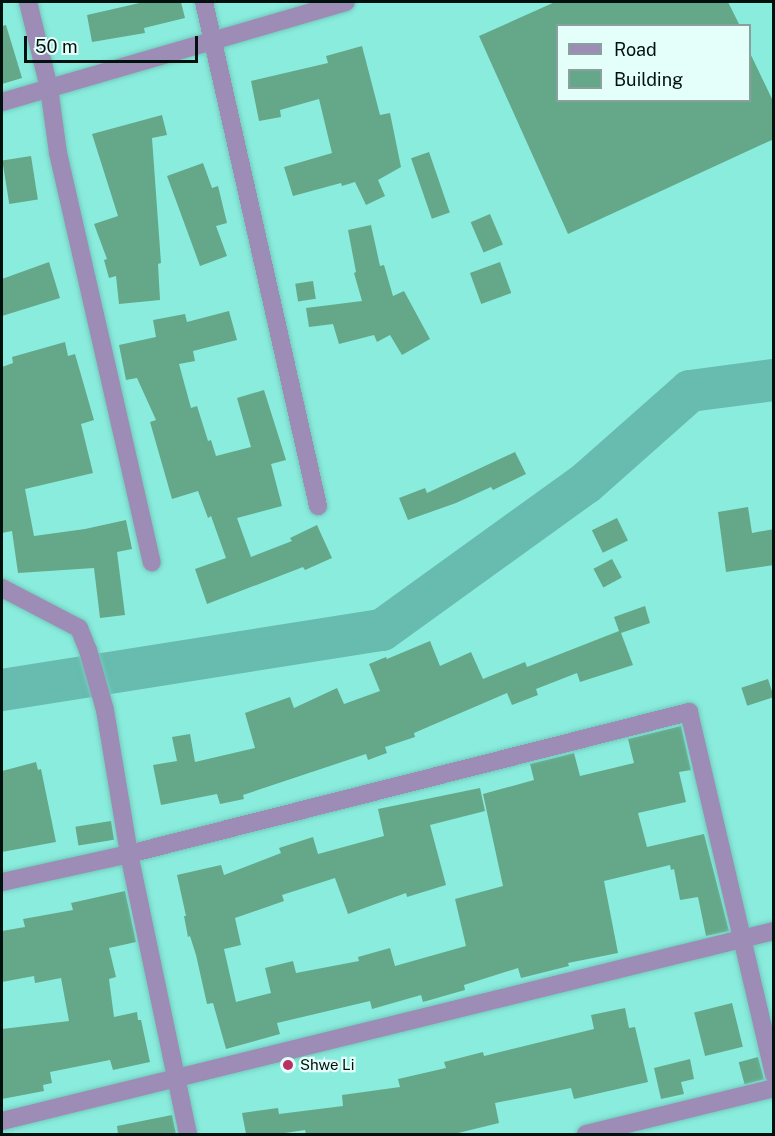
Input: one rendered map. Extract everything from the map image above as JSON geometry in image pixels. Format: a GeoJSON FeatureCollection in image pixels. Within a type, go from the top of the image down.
{"type":"FeatureCollection","features":[{"type":"Feature","properties":{"kind":"street"},"geometry":{"type":"LineString","coordinates":[[28,2],[49,88],[58,153],[152,562]]}},
{"type":"Feature","properties":{"kind":"street"},"geometry":{"type":"LineString","coordinates":[[204,2],[318,506]]}},
{"type":"Feature","properties":{"kind":"street"},"geometry":{"type":"LineString","coordinates":[[2,102],[346,2]]}},
{"type":"Feature","properties":{"kind":"street"},"geometry":{"type":"LineString","coordinates":[[2,588],[79,628],[88,650],[105,710],[129,854],[188,1134]]}},
{"type":"Feature","properties":{"kind":"street"},"geometry":{"type":"LineString","coordinates":[[2,882],[129,854],[689,712],[774,1074]]}},
{"type":"Feature","properties":{"kind":"street"},"geometry":{"type":"LineString","coordinates":[[2,1122],[774,930]]}},
{"type":"Feature","properties":{"kind":"street"},"geometry":{"type":"LineString","coordinates":[[586,1134],[774,1088]]}},
{"type":"Feature","properties":{"kind":"building"},"geometry":{"type":"Polygon","coordinates":[[[144,2],[181,2],[185,18],[144,28],[145,33],[92,42],[87,15],[144,2]]]}},
{"type":"Feature","properties":{"kind":"building"},"geometry":{"type":"Polygon","coordinates":[[[555,2],[728,2],[739,24],[556,24],[556,102],[751,102],[751,55],[774,103],[774,139],[568,234],[479,36],[555,2]]]}},
{"type":"Feature","properties":{"kind":"building"},"geometry":{"type":"Polygon","coordinates":[[[6,25],[22,78],[2,84],[2,26],[6,25]]]}},
{"type":"Feature","properties":{"kind":"building"},"geometry":{"type":"Polygon","coordinates":[[[362,46],[380,115],[390,113],[401,167],[378,180],[385,196],[366,205],[355,182],[342,186],[341,183],[293,196],[284,167],[332,153],[319,99],[280,110],[281,117],[259,121],[251,81],[328,63],[326,56],[362,46]]]}},
{"type":"Feature","properties":{"kind":"building"},"geometry":{"type":"Polygon","coordinates":[[[162,115],[167,135],[152,138],[161,263],[158,264],[160,300],[119,304],[116,276],[109,278],[104,260],[107,259],[94,224],[118,216],[92,134],[162,115]]]}},
{"type":"Feature","properties":{"kind":"building"},"geometry":{"type":"Polygon","coordinates":[[[429,152],[450,213],[432,219],[411,158],[429,152]]]}},
{"type":"Feature","properties":{"kind":"building"},"geometry":{"type":"Polygon","coordinates":[[[31,156],[38,199],[9,204],[2,161],[31,156]]]}},
{"type":"Feature","properties":{"kind":"building"},"geometry":{"type":"Polygon","coordinates":[[[203,163],[212,188],[218,186],[227,223],[216,226],[227,256],[200,266],[167,176],[203,163]]]}},
{"type":"Feature","properties":{"kind":"building"},"geometry":{"type":"Polygon","coordinates":[[[490,214],[503,244],[484,253],[471,222],[490,214]]]}},
{"type":"Feature","properties":{"kind":"building"},"geometry":{"type":"Polygon","coordinates":[[[371,225],[380,266],[384,265],[393,296],[404,291],[430,339],[402,355],[390,335],[377,342],[374,335],[339,344],[333,324],[309,327],[306,308],[362,301],[354,273],[356,272],[348,230],[371,225]]]}},
{"type":"Feature","properties":{"kind":"building"},"geometry":{"type":"Polygon","coordinates":[[[49,262],[60,298],[2,316],[2,279],[49,262]]]}},
{"type":"Feature","properties":{"kind":"building"},"geometry":{"type":"Polygon","coordinates":[[[500,262],[511,293],[481,304],[470,273],[500,262]]]}},
{"type":"Feature","properties":{"kind":"building"},"geometry":{"type":"Polygon","coordinates":[[[313,281],[316,299],[298,302],[295,284],[313,281]]]}},
{"type":"Feature","properties":{"kind":"building"},"geometry":{"type":"Polygon","coordinates":[[[229,311],[237,340],[193,351],[195,361],[179,364],[191,408],[197,406],[208,441],[211,440],[216,456],[251,447],[237,398],[264,390],[286,460],[271,464],[282,506],[237,518],[251,557],[292,541],[290,538],[317,525],[332,558],[305,570],[303,567],[207,604],[195,569],[226,558],[211,516],[208,518],[198,491],[172,499],[150,422],[156,420],[137,378],[126,380],[119,345],[156,337],[153,320],[185,314],[187,322],[229,311]]]}},
{"type":"Feature","properties":{"kind":"building"},"geometry":{"type":"Polygon","coordinates":[[[65,342],[68,356],[75,354],[94,420],[81,424],[93,473],[25,489],[34,536],[85,529],[126,520],[132,549],[117,552],[125,615],[100,618],[94,568],[18,573],[12,531],[2,533],[2,367],[13,363],[12,357],[65,342]]]}},
{"type":"Feature","properties":{"kind":"building"},"geometry":{"type":"Polygon","coordinates":[[[515,452],[526,474],[493,490],[491,487],[456,503],[408,520],[399,498],[425,488],[427,493],[515,452]]]}},
{"type":"Feature","properties":{"kind":"building"},"geometry":{"type":"Polygon","coordinates":[[[748,507],[752,533],[774,529],[774,565],[726,572],[718,512],[748,507]]]}},
{"type":"Feature","properties":{"kind":"building"},"geometry":{"type":"Polygon","coordinates":[[[617,518],[628,540],[603,553],[592,530],[617,518]]]}},
{"type":"Feature","properties":{"kind":"building"},"geometry":{"type":"Polygon","coordinates":[[[612,559],[622,578],[603,587],[593,569],[612,559]]]}},
{"type":"Feature","properties":{"kind":"building"},"geometry":{"type":"Polygon","coordinates":[[[645,606],[650,623],[621,633],[633,665],[580,682],[577,673],[536,689],[538,695],[512,705],[507,693],[414,733],[415,737],[385,747],[387,753],[368,760],[366,754],[243,795],[244,799],[220,804],[217,794],[161,805],[153,765],[177,761],[172,737],[190,734],[195,762],[255,748],[245,713],[290,697],[294,708],[337,688],[344,704],[380,691],[369,664],[386,657],[387,659],[430,641],[440,666],[471,652],[483,679],[525,662],[527,667],[619,631],[614,617],[645,606]]]}},
{"type":"Feature","properties":{"kind":"building"},"geometry":{"type":"Polygon","coordinates":[[[768,679],[774,697],[747,706],[741,688],[768,679]]]}},
{"type":"Feature","properties":{"kind":"building"},"geometry":{"type":"Polygon","coordinates":[[[681,726],[691,770],[679,772],[686,802],[638,813],[647,847],[704,834],[729,931],[706,936],[698,897],[680,900],[674,869],[671,870],[670,865],[604,881],[618,953],[568,963],[569,966],[521,978],[518,968],[464,985],[465,990],[423,1002],[421,995],[372,1009],[370,1001],[277,1023],[280,1034],[226,1049],[213,1003],[207,1004],[196,955],[190,936],[188,937],[177,875],[221,865],[224,875],[281,853],[279,848],[313,837],[318,854],[384,836],[378,809],[480,788],[485,811],[430,825],[446,885],[407,897],[406,893],[348,914],[335,878],[282,895],[284,901],[235,918],[241,945],[224,949],[236,1002],[271,993],[265,968],[293,961],[296,973],[359,961],[358,957],[390,948],[395,966],[466,946],[455,899],[503,886],[483,794],[534,780],[530,764],[574,753],[580,776],[634,763],[628,739],[681,726]]]}},
{"type":"Feature","properties":{"kind":"building"},"geometry":{"type":"Polygon","coordinates":[[[36,762],[38,770],[41,769],[56,842],[2,852],[2,771],[36,762]]]}},
{"type":"Feature","properties":{"kind":"building"},"geometry":{"type":"Polygon","coordinates":[[[111,821],[114,840],[78,845],[75,827],[111,821]]]}},
{"type":"Feature","properties":{"kind":"building"},"geometry":{"type":"Polygon","coordinates":[[[125,891],[136,942],[109,948],[116,977],[109,979],[114,1017],[137,1012],[138,1020],[141,1020],[150,1062],[113,1070],[110,1060],[50,1072],[52,1083],[43,1085],[44,1091],[2,1099],[2,1029],[69,1021],[61,978],[35,983],[34,976],[2,982],[2,931],[25,927],[23,919],[73,910],[71,903],[125,891]]]}},
{"type":"Feature","properties":{"kind":"building"},"geometry":{"type":"Polygon","coordinates":[[[732,1003],[743,1047],[705,1056],[694,1012],[732,1003]]]}},
{"type":"Feature","properties":{"kind":"building"},"geometry":{"type":"Polygon","coordinates":[[[625,1008],[629,1028],[635,1027],[648,1082],[574,1099],[571,1088],[495,1103],[499,1123],[454,1134],[306,1134],[305,1130],[278,1134],[246,1134],[242,1113],[278,1108],[279,1114],[343,1106],[342,1095],[400,1087],[398,1079],[446,1068],[444,1062],[483,1052],[484,1056],[594,1029],[591,1015],[625,1008]]]}},
{"type":"Feature","properties":{"kind":"building"},"geometry":{"type":"Polygon","coordinates":[[[758,1057],[764,1079],[745,1084],[739,1062],[758,1057]]]}},
{"type":"Feature","properties":{"kind":"building"},"geometry":{"type":"Polygon","coordinates":[[[690,1059],[694,1079],[681,1082],[684,1094],[661,1099],[654,1068],[690,1059]]]}},
{"type":"Feature","properties":{"kind":"building"},"geometry":{"type":"Polygon","coordinates":[[[172,1115],[176,1134],[118,1134],[117,1126],[172,1115]]]}},
{"type":"Feature","properties":{"kind":"waterway"},"geometry":{"type":"LineString","coordinates":[[2,690],[382,630],[586,483],[690,391],[774,380]]}},
{"type":"Feature","properties":{"kind":"place","name":"Shwe Li"},"geometry":{"type":"Point","coordinates":[288,1065]}}]}
